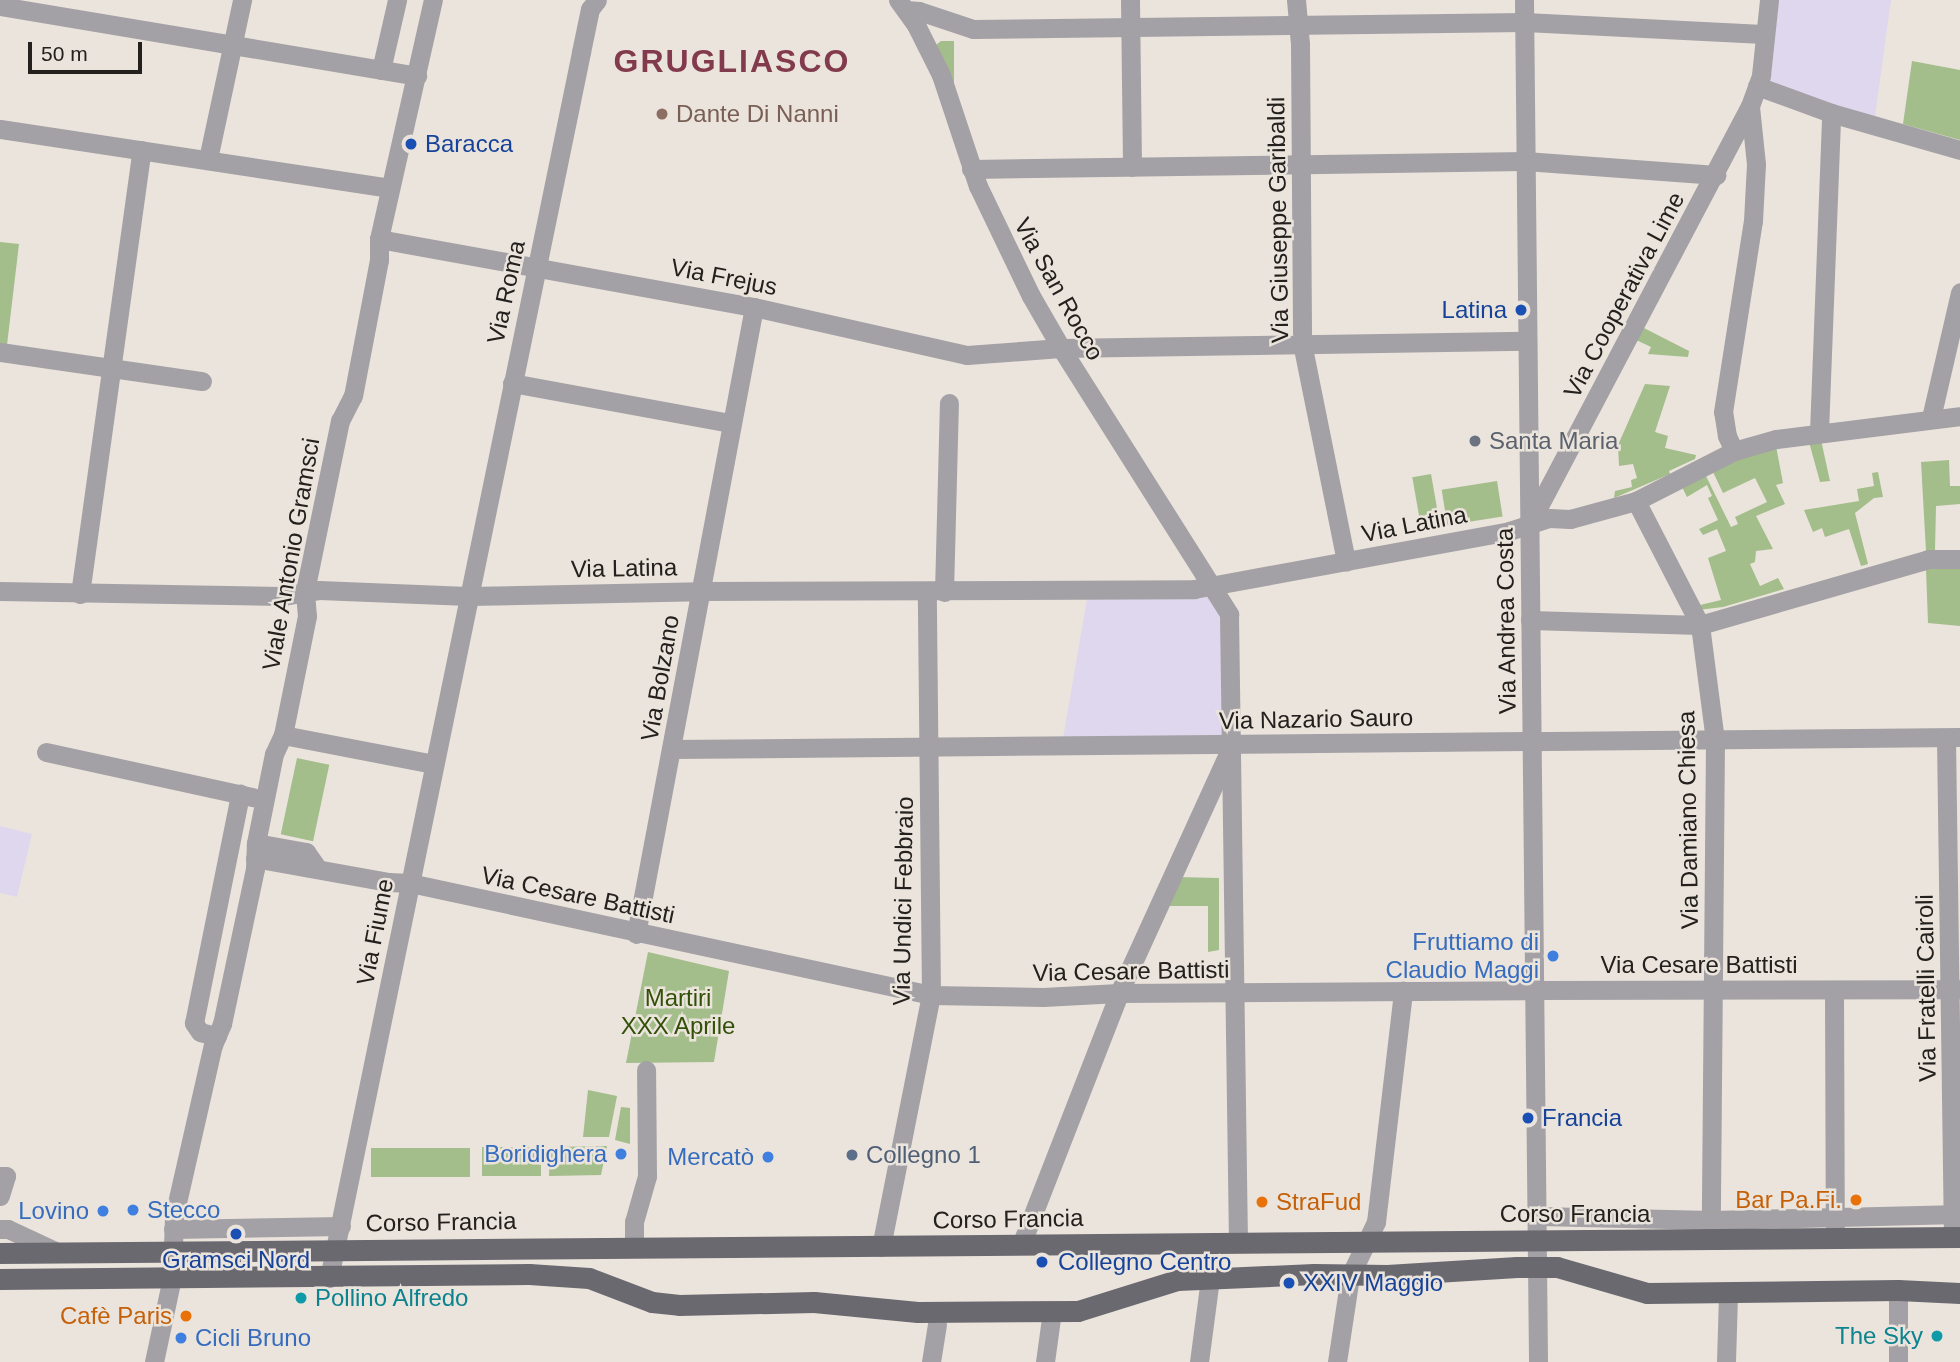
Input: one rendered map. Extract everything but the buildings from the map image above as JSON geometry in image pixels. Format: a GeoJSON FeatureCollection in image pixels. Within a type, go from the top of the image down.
{"type":"FeatureCollection","features":[{"type":"Feature","properties":{"kind":"main road","name":"Corso Francia"},"geometry":{"type":"LineString","coordinates":[[0,1253],[1538,1240],[1712,1230],[1835,1238],[1956,1237]]}},
{"type":"Feature","properties":{"kind":"main road"},"geometry":{"type":"LineString","coordinates":[[0,1279],[329,1278],[529,1274],[589,1278],[652,1302],[679,1305],[814,1302],[918,1312],[1078,1311],[1177,1280],[1350,1276],[1557,1266],[1647,1293],[1898,1290],[1960,1293]]}},
{"type":"Feature","properties":{"kind":"street"},"geometry":{"type":"LineString","coordinates":[[208,159],[242,0]]}},
{"type":"Feature","properties":{"kind":"street"},"geometry":{"type":"LineString","coordinates":[[381,70],[397,0]]}},
{"type":"Feature","properties":{"kind":"street","name":"Viale Antonio Gramsci"},"geometry":{"type":"LineString","coordinates":[[154,1362],[172,1278],[173,1228],[225,1011],[274,754],[283,734],[307,615],[305,591],[340,421],[353,397],[379,260],[379,239],[389,188],[433,0]]}},
{"type":"Feature","properties":{"kind":"street","name":"Via Roma"},"geometry":{"type":"LineString","coordinates":[[468,596],[590,9],[597,0]]}},
{"type":"Feature","properties":{"kind":"street"},"geometry":{"type":"LineString","coordinates":[[1130,0],[1132,167]]}},
{"type":"Feature","properties":{"kind":"street","name":"Via Giuseppe Garibaldi"},"geometry":{"type":"LineString","coordinates":[[1296,0],[1302,162],[1302,343],[1346,562]]}},
{"type":"Feature","properties":{"kind":"street","name":"Via Andrea Costa"},"geometry":{"type":"LineString","coordinates":[[1524,0],[1538,1362]]}},
{"type":"Feature","properties":{"kind":"street","name":"Via Cooperativa Lime"},"geometry":{"type":"LineString","coordinates":[[1529,525],[1716,175],[1750,106],[1761,75],[1763,34],[1769,0]]}},
{"type":"Feature","properties":{"kind":"street"},"geometry":{"type":"LineString","coordinates":[[902,5],[972,29],[1525,22],[1763,34]]}},
{"type":"Feature","properties":{"kind":"street","name":"Via San Rocco"},"geometry":{"type":"LineString","coordinates":[[902,5],[941,75],[971,169],[1009,254],[1060,348],[1225,605],[1231,622],[1233,993],[1238,1242]]}},
{"type":"Feature","properties":{"kind":"street"},"geometry":{"type":"LineString","coordinates":[[0,6],[417,76]]}},
{"type":"Feature","properties":{"kind":"street"},"geometry":{"type":"LineString","coordinates":[[1757,86],[1831,113],[1960,150]]}},
{"type":"Feature","properties":{"kind":"street"},"geometry":{"type":"LineString","coordinates":[[1734,451],[1727,436],[1723,412],[1753,221],[1756,164],[1750,106]]}},
{"type":"Feature","properties":{"kind":"street"},"geometry":{"type":"LineString","coordinates":[[1819,432],[1831,113]]}},
{"type":"Feature","properties":{"kind":"street"},"geometry":{"type":"LineString","coordinates":[[0,129],[389,188]]}},
{"type":"Feature","properties":{"kind":"street"},"geometry":{"type":"LineString","coordinates":[[80,594],[142,150]]}},
{"type":"Feature","properties":{"kind":"street"},"geometry":{"type":"LineString","coordinates":[[971,169],[1302,162],[1525,161],[1716,175]]}},
{"type":"Feature","properties":{"kind":"street","name":"Via Frejus"},"geometry":{"type":"LineString","coordinates":[[379,239],[754,307],[967,355],[1060,348],[1527,341]]}},
{"type":"Feature","properties":{"kind":"street"},"geometry":{"type":"LineString","coordinates":[[1931,418],[1960,292]]}},
{"type":"Feature","properties":{"kind":"street","name":"Via Bolzano"},"geometry":{"type":"LineString","coordinates":[[636,934],[673,749],[699,591],[754,307]]}},
{"type":"Feature","properties":{"kind":"street"},"geometry":{"type":"LineString","coordinates":[[0,352],[202,381]]}},
{"type":"Feature","properties":{"kind":"street"},"geometry":{"type":"LineString","coordinates":[[512,383],[732,424]]}},
{"type":"Feature","properties":{"kind":"street"},"geometry":{"type":"LineString","coordinates":[[935,592],[949,403]]}},
{"type":"Feature","properties":{"kind":"street","name":"Via Latina"},"geometry":{"type":"LineString","coordinates":[[0,591],[282,596],[305,591],[468,596],[699,591],[1160,591],[1211,587],[1529,525],[1549,518],[1570,519],[1636,501],[1734,451],[1776,439],[1960,416]]}},
{"type":"Feature","properties":{"kind":"street","name":"Via Damiano Chiesa"},"geometry":{"type":"LineString","coordinates":[[1636,501],[1700,625],[1715,741],[1712,1230]]}},
{"type":"Feature","properties":{"kind":"street"},"geometry":{"type":"LineString","coordinates":[[1530,620],[1700,625],[1928,559],[1960,559]]}},
{"type":"Feature","properties":{"kind":"street","name":"Via Undici Febbraio"},"geometry":{"type":"LineString","coordinates":[[881,1247],[931,995],[929,748],[935,592]]}},
{"type":"Feature","properties":{"kind":"street","name":"Via Fiume"},"geometry":{"type":"LineString","coordinates":[[329,1278],[468,596]]}},
{"type":"Feature","properties":{"kind":"street"},"geometry":{"type":"LineString","coordinates":[[283,734],[434,764]]}},
{"type":"Feature","properties":{"kind":"street","name":"Via Nazario Sauro"},"geometry":{"type":"LineString","coordinates":[[673,749],[1953,737]]}},
{"type":"Feature","properties":{"kind":"street","name":"Via Fratelli Cairoli"},"geometry":{"type":"LineString","coordinates":[[1953,737],[1956,1237]]}},
{"type":"Feature","properties":{"kind":"street"},"geometry":{"type":"LineString","coordinates":[[1021,1245],[1119,993],[1232,745]]}},
{"type":"Feature","properties":{"kind":"street"},"geometry":{"type":"LineString","coordinates":[[46,752],[265,800]]}},
{"type":"Feature","properties":{"kind":"street"},"geometry":{"type":"LineString","coordinates":[[217,1036],[200,1032],[194,1023],[240,794]]}},
{"type":"Feature","properties":{"kind":"street","name":"Via Cesare Battisti"},"geometry":{"type":"LineString","coordinates":[[255,850],[317,869],[389,882],[410,883],[636,934],[931,995],[1044,997],[1119,993],[1956,989]]}},
{"type":"Feature","properties":{"kind":"street"},"geometry":{"type":"LineString","coordinates":[[1834,990],[1835,1238]]}},
{"type":"Feature","properties":{"kind":"street"},"geometry":{"type":"LineString","coordinates":[[1337,1362],[1350,1276],[1376,1222],[1403,991]]}},
{"type":"Feature","properties":{"kind":"street"},"geometry":{"type":"LineString","coordinates":[[634,1247],[634,1222],[647,1177],[646,1070]]}},
{"type":"Feature","properties":{"kind":"street"},"geometry":{"type":"LineString","coordinates":[[0,1176],[6,1176],[0,1196]]}},
{"type":"Feature","properties":{"kind":"street","name":"Corso Francia"},"geometry":{"type":"LineString","coordinates":[[1538,1216],[1712,1230],[1835,1216],[1956,1214]]}},
{"type":"Feature","properties":{"kind":"street","name":"Corso Francia"},"geometry":{"type":"LineString","coordinates":[[173,1228],[341,1226]]}},
{"type":"Feature","properties":{"kind":"street","name":"Corso Francia"},"geometry":{"type":"LineString","coordinates":[[0,1229],[8,1229],[57,1252]]}},
{"type":"Feature","properties":{"kind":"street"},"geometry":{"type":"LineString","coordinates":[[1199,1362],[1210,1279]]}},
{"type":"Feature","properties":{"kind":"street"},"geometry":{"type":"LineString","coordinates":[[1898,1290],[1899,1362]]}},
{"type":"Feature","properties":{"kind":"street"},"geometry":{"type":"LineString","coordinates":[[1726,1362],[1728,1293]]}},
{"type":"Feature","properties":{"kind":"street"},"geometry":{"type":"LineString","coordinates":[[1045,1362],[1052,1311]]}},
{"type":"Feature","properties":{"kind":"street"},"geometry":{"type":"LineString","coordinates":[[931,1362],[937,1324]]}},
{"type":"Feature","properties":{"kind":"shaded area"},"geometry":{"type":"Polygon","coordinates":[[[1771,0],[1891,0],[1874,124],[1759,86],[1771,0]]]}},
{"type":"Feature","properties":{"kind":"shaded area"},"geometry":{"type":"Polygon","coordinates":[[[1210,588],[1224,606],[1230,742],[1062,744],[1088,593],[1210,588]]]}},
{"type":"Feature","properties":{"kind":"shaded area"},"geometry":{"type":"Polygon","coordinates":[[[0,826],[32,834],[17,897],[0,893],[0,826]]]}},
{"type":"Feature","properties":{"kind":"green space"},"geometry":{"type":"Polygon","coordinates":[[[941,41],[954,41],[954,87],[936,45],[941,41]]]}},
{"type":"Feature","properties":{"kind":"green space"},"geometry":{"type":"Polygon","coordinates":[[[1912,61],[1960,70],[1960,140],[1903,124],[1912,61]]]}},
{"type":"Feature","properties":{"kind":"green space"},"geometry":{"type":"Polygon","coordinates":[[[0,242],[19,244],[7,345],[0,343],[0,242]]]}},
{"type":"Feature","properties":{"kind":"green space"},"geometry":{"type":"Polygon","coordinates":[[[1640,326],[1689,351],[1688,357],[1648,354],[1651,347],[1634,339],[1640,326]]]}},
{"type":"Feature","properties":{"kind":"green space"},"geometry":{"type":"Polygon","coordinates":[[[1645,384],[1670,386],[1655,432],[1668,436],[1665,448],[1696,455],[1695,459],[1669,471],[1670,474],[1614,498],[1615,491],[1632,487],[1631,480],[1637,478],[1633,464],[1619,466],[1618,445],[1645,384]]]}},
{"type":"Feature","properties":{"kind":"green space"},"geometry":{"type":"Polygon","coordinates":[[[1821,440],[1830,481],[1820,482],[1809,442],[1821,440]]]}},
{"type":"Feature","properties":{"kind":"green space"},"geometry":{"type":"Polygon","coordinates":[[[1776,446],[1783,483],[1776,485],[1785,504],[1756,516],[1773,549],[1756,551],[1755,562],[1750,564],[1760,586],[1778,578],[1784,589],[1723,607],[1698,610],[1696,606],[1721,600],[1708,558],[1726,551],[1717,529],[1703,535],[1699,529],[1718,520],[1708,498],[1712,496],[1707,485],[1687,497],[1682,487],[1706,476],[1731,527],[1738,524],[1735,517],[1767,502],[1755,478],[1723,493],[1713,472],[1734,460],[1776,446]]]}},
{"type":"Feature","properties":{"kind":"green space"},"geometry":{"type":"Polygon","coordinates":[[[1949,460],[1950,486],[1960,486],[1960,504],[1936,506],[1935,551],[1926,551],[1921,462],[1949,460]]]}},
{"type":"Feature","properties":{"kind":"green space"},"geometry":{"type":"Polygon","coordinates":[[[1878,472],[1883,497],[1874,498],[1855,513],[1868,564],[1861,566],[1849,529],[1825,537],[1822,528],[1813,532],[1804,510],[1859,501],[1857,489],[1874,486],[1872,473],[1878,472]]]}},
{"type":"Feature","properties":{"kind":"green space"},"geometry":{"type":"Polygon","coordinates":[[[1431,474],[1438,513],[1419,517],[1412,477],[1431,474]]]}},
{"type":"Feature","properties":{"kind":"green space"},"geometry":{"type":"Polygon","coordinates":[[[1497,481],[1503,517],[1447,525],[1442,490],[1497,481]]]}},
{"type":"Feature","properties":{"kind":"green space"},"geometry":{"type":"Polygon","coordinates":[[[1960,566],[1960,626],[1928,623],[1926,569],[1960,566]]]}},
{"type":"Feature","properties":{"kind":"green space"},"geometry":{"type":"Polygon","coordinates":[[[297,758],[329,765],[313,841],[281,834],[297,758]]]}},
{"type":"Feature","properties":{"kind":"green space"},"geometry":{"type":"Polygon","coordinates":[[[1176,877],[1219,878],[1219,950],[1208,952],[1208,906],[1164,906],[1176,877]]]}},
{"type":"Feature","properties":{"kind":"green space","name":"Martiri XXX Aprile"},"geometry":{"type":"Polygon","coordinates":[[[648,952],[729,971],[714,1062],[626,1063],[648,952]]]}},
{"type":"Feature","properties":{"kind":"green space"},"geometry":{"type":"Polygon","coordinates":[[[588,1090],[617,1096],[609,1137],[583,1137],[588,1090]]]}},
{"type":"Feature","properties":{"kind":"green space"},"geometry":{"type":"Polygon","coordinates":[[[621,1107],[630,1108],[630,1144],[615,1140],[621,1107]]]}},
{"type":"Feature","properties":{"kind":"green space"},"geometry":{"type":"Polygon","coordinates":[[[607,1146],[601,1175],[549,1176],[550,1147],[607,1146]]]}},
{"type":"Feature","properties":{"kind":"green space"},"geometry":{"type":"Polygon","coordinates":[[[482,1147],[541,1147],[541,1176],[482,1176],[482,1147]]]}},
{"type":"Feature","properties":{"kind":"green space"},"geometry":{"type":"Polygon","coordinates":[[[371,1148],[470,1148],[470,1177],[371,1177],[371,1148]]]}},
{"type":"Feature","properties":{"kind":"place","name":"Dante Di Nanni"},"geometry":{"type":"Point","coordinates":[662,114]}},
{"type":"Feature","properties":{"kind":"place","name":"Baracca"},"geometry":{"type":"Point","coordinates":[411,144]}},
{"type":"Feature","properties":{"kind":"place","name":"Latina"},"geometry":{"type":"Point","coordinates":[1521,310]}},
{"type":"Feature","properties":{"kind":"place","name":"Santa Maria"},"geometry":{"type":"Point","coordinates":[1475,441]}},
{"type":"Feature","properties":{"kind":"place","name":"Fruttiamo di Claudio Maggi"},"geometry":{"type":"Point","coordinates":[1553,956]}},
{"type":"Feature","properties":{"kind":"place","name":"Francia"},"geometry":{"type":"Point","coordinates":[1528,1118]}},
{"type":"Feature","properties":{"kind":"place","name":"Boridighera"},"geometry":{"type":"Point","coordinates":[621,1154]}},
{"type":"Feature","properties":{"kind":"place","name":"Collegno 1"},"geometry":{"type":"Point","coordinates":[852,1155]}},
{"type":"Feature","properties":{"kind":"place","name":"Mercatò"},"geometry":{"type":"Point","coordinates":[768,1157]}},
{"type":"Feature","properties":{"kind":"place","name":"Bar Pa.Fi."},"geometry":{"type":"Point","coordinates":[1856,1200]}},
{"type":"Feature","properties":{"kind":"place","name":"StraFud"},"geometry":{"type":"Point","coordinates":[1262,1202]}},
{"type":"Feature","properties":{"kind":"place","name":"Stecco"},"geometry":{"type":"Point","coordinates":[133,1210]}},
{"type":"Feature","properties":{"kind":"place","name":"Lovino"},"geometry":{"type":"Point","coordinates":[103,1211]}},
{"type":"Feature","properties":{"kind":"place","name":"Gramsci Nord"},"geometry":{"type":"Point","coordinates":[236,1234]}},
{"type":"Feature","properties":{"kind":"place","name":"Collegno Centro"},"geometry":{"type":"Point","coordinates":[1042,1262]}},
{"type":"Feature","properties":{"kind":"place","name":"XXIV Maggio"},"geometry":{"type":"Point","coordinates":[1289,1283]}},
{"type":"Feature","properties":{"kind":"place","name":"Pollino Alfredo"},"geometry":{"type":"Point","coordinates":[301,1298]}},
{"type":"Feature","properties":{"kind":"place","name":"Cafè Paris"},"geometry":{"type":"Point","coordinates":[186,1316]}},
{"type":"Feature","properties":{"kind":"place","name":"The Sky"},"geometry":{"type":"Point","coordinates":[1937,1336]}},
{"type":"Feature","properties":{"kind":"place","name":"Cicli Bruno"},"geometry":{"type":"Point","coordinates":[181,1338]}},
{"type":"Feature","properties":{"kind":"district","name":"GRUGLIASCO"},"geometry":{"type":"Point","coordinates":[732,61]}}]}
